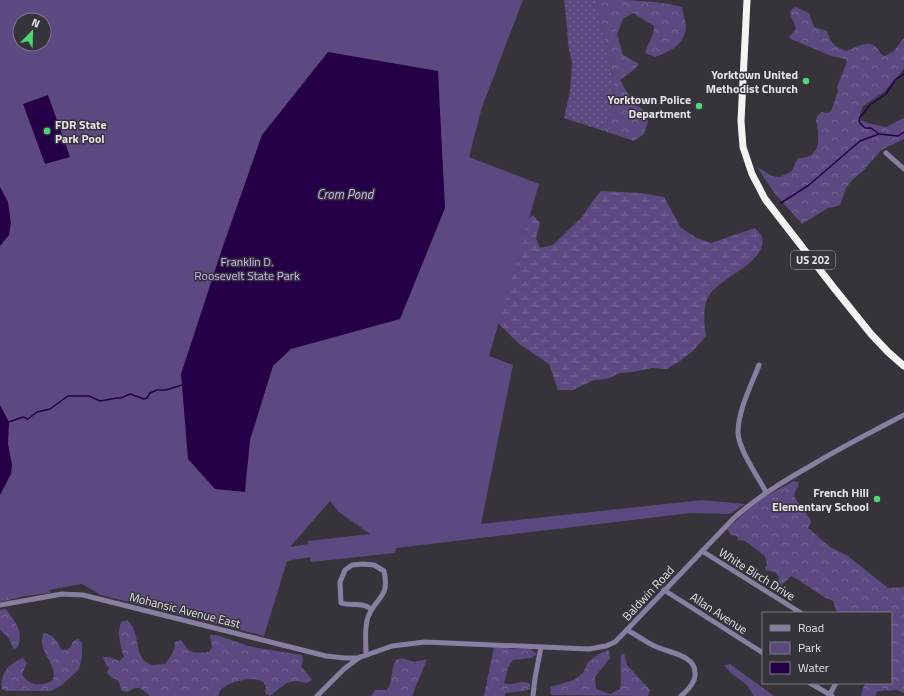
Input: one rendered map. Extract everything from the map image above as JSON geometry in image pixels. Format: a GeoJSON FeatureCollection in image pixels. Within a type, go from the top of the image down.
{"type":"FeatureCollection","features":[{"type":"Feature","properties":{"kind":"highway","name":"US 202"},"geometry":{"type":"LineString","coordinates":[[747,0],[740,121],[743,147],[752,174],[765,199],[834,288],[871,334],[904,366]]}},
{"type":"Feature","properties":{"kind":"street"},"geometry":{"type":"LineString","coordinates":[[886,153],[904,169]]}},
{"type":"Feature","properties":{"kind":"street"},"geometry":{"type":"LineString","coordinates":[[760,365],[742,410],[738,435],[747,458],[766,492]]}},
{"type":"Feature","properties":{"kind":"street","name":"Baldwin Road"},"geometry":{"type":"LineString","coordinates":[[316,696],[344,670],[364,656],[392,646],[425,642],[579,649],[606,646],[615,642],[743,510],[766,492],[838,449],[904,415]]}},
{"type":"Feature","properties":{"kind":"street","name":"White Birch Drive"},"geometry":{"type":"LineString","coordinates":[[702,551],[799,612]]}},
{"type":"Feature","properties":{"kind":"street"},"geometry":{"type":"LineString","coordinates":[[364,656],[368,618],[371,610],[386,590],[386,581],[384,571],[374,565],[352,565],[345,570],[340,582],[341,603],[347,605],[365,605],[371,610]]}},
{"type":"Feature","properties":{"kind":"street","name":"Allan Avenue"},"geometry":{"type":"LineString","coordinates":[[664,590],[762,652]]}},
{"type":"Feature","properties":{"kind":"street","name":"Mohansic Avenue East"},"geometry":{"type":"LineString","coordinates":[[0,605],[55,595],[77,594],[326,656],[345,658],[364,656]]}},
{"type":"Feature","properties":{"kind":"street"},"geometry":{"type":"LineString","coordinates":[[627,630],[656,647],[688,659],[694,664],[696,671],[695,678],[681,696]]}},
{"type":"Feature","properties":{"kind":"street"},"geometry":{"type":"LineString","coordinates":[[533,696],[534,678],[542,647]]}},
{"type":"Feature","properties":{"kind":"street"},"geometry":{"type":"LineString","coordinates":[[812,684],[831,695],[836,684]]}},
{"type":"Feature","properties":{"kind":"green space","name":"Franklin D. Roosevelt State Park"},"geometry":{"type":"Polygon","coordinates":[[[0,0],[523,0],[482,107],[469,157],[539,184],[489,356],[513,365],[481,524],[702,500],[745,504],[730,514],[691,513],[396,548],[395,553],[311,562],[310,557],[287,561],[264,636],[101,595],[82,584],[0,599],[0,0]],[[330,501],[290,547],[308,544],[308,541],[370,534],[339,512],[330,501]]]}},
{"type":"Feature","properties":{"kind":"green space"},"geometry":{"type":"Polygon","coordinates":[[[564,0],[597,0],[598,11],[613,78],[614,103],[604,131],[564,118],[570,92],[572,62],[568,45],[564,0]]]}},
{"type":"Feature","properties":{"kind":"green space"},"geometry":{"type":"Polygon","coordinates":[[[597,0],[630,0],[682,7],[686,26],[683,38],[671,50],[660,55],[655,57],[645,53],[653,33],[654,26],[633,13],[623,19],[617,34],[623,55],[639,64],[635,69],[620,80],[631,99],[644,111],[648,122],[644,134],[634,141],[604,131],[614,103],[613,78],[598,11],[597,0]]]}},
{"type":"Feature","properties":{"kind":"green space"},"geometry":{"type":"Polygon","coordinates":[[[795,7],[809,13],[814,27],[827,31],[834,44],[846,51],[861,45],[869,44],[876,47],[881,54],[885,56],[894,51],[904,38],[904,69],[884,92],[863,106],[860,113],[861,120],[886,127],[904,118],[904,139],[881,150],[846,188],[840,205],[828,208],[802,224],[775,194],[757,167],[772,176],[780,177],[792,171],[796,161],[799,158],[807,157],[816,150],[818,145],[817,117],[821,112],[828,113],[831,111],[838,91],[837,87],[847,62],[845,59],[831,56],[789,37],[796,29],[790,11],[795,7]]]}},
{"type":"Feature","properties":{"kind":"green space"},"geometry":{"type":"Polygon","coordinates":[[[328,52],[518,228],[533,215],[540,223],[536,238],[540,248],[553,245],[583,216],[601,191],[640,193],[664,197],[681,228],[697,238],[711,243],[755,228],[762,237],[762,246],[758,254],[751,261],[710,294],[707,299],[705,309],[704,320],[706,336],[693,351],[680,361],[667,369],[652,368],[620,373],[607,379],[594,380],[573,390],[558,390],[549,364],[519,344],[498,323],[485,294],[0,405],[0,171],[328,52]]]}},
{"type":"Feature","properties":{"kind":"green space"},"geometry":{"type":"Polygon","coordinates":[[[794,481],[798,482],[799,486],[796,489],[794,496],[810,520],[811,523],[808,528],[830,547],[848,556],[888,588],[904,587],[904,693],[897,690],[878,691],[875,696],[861,696],[865,684],[892,684],[892,612],[837,612],[833,601],[791,576],[782,585],[778,583],[779,577],[775,572],[765,570],[767,563],[765,556],[745,541],[738,540],[737,536],[731,535],[727,529],[764,497],[794,481]]]}},
{"type":"Feature","properties":{"kind":"green space"},"geometry":{"type":"Polygon","coordinates":[[[0,586],[47,590],[51,592],[0,602],[0,586]]]}},
{"type":"Feature","properties":{"kind":"green space"},"geometry":{"type":"Polygon","coordinates":[[[6,609],[18,627],[20,636],[18,647],[14,649],[7,636],[0,630],[0,610],[6,609]]]}},
{"type":"Feature","properties":{"kind":"green space"},"geometry":{"type":"Polygon","coordinates":[[[127,620],[132,625],[142,657],[146,662],[152,665],[165,664],[173,652],[175,642],[181,640],[192,652],[209,652],[212,647],[210,635],[216,635],[252,647],[302,655],[303,661],[301,666],[312,680],[307,683],[295,681],[287,683],[270,696],[265,693],[266,687],[263,682],[253,679],[240,680],[228,684],[219,692],[218,696],[150,696],[140,688],[134,688],[128,692],[122,691],[118,680],[112,678],[107,673],[109,668],[103,657],[109,657],[119,661],[124,657],[120,644],[119,631],[121,622],[127,620]]]}},
{"type":"Feature","properties":{"kind":"green space"},"geometry":{"type":"Polygon","coordinates":[[[44,633],[54,638],[61,649],[66,650],[71,647],[73,641],[78,639],[82,643],[82,657],[79,669],[62,685],[51,691],[7,691],[2,689],[2,678],[6,669],[23,658],[27,663],[22,674],[28,681],[36,684],[45,684],[53,680],[54,674],[42,645],[44,633]]]}},
{"type":"Feature","properties":{"kind":"green space"},"geometry":{"type":"Polygon","coordinates":[[[494,647],[530,649],[537,654],[531,658],[513,660],[508,668],[504,683],[510,684],[524,682],[530,684],[530,689],[506,693],[504,696],[484,696],[494,647]]]}},
{"type":"Feature","properties":{"kind":"green space"},"geometry":{"type":"Polygon","coordinates":[[[609,650],[610,658],[595,677],[596,689],[610,694],[620,689],[621,655],[624,653],[627,665],[650,690],[648,696],[551,695],[550,687],[574,680],[583,673],[588,662],[597,655],[609,650]]]}},
{"type":"Feature","properties":{"kind":"green space"},"geometry":{"type":"Polygon","coordinates":[[[402,658],[414,662],[427,659],[412,696],[371,696],[375,690],[387,690],[391,682],[394,663],[396,660],[402,658]]]}},
{"type":"Feature","properties":{"kind":"green space"},"geometry":{"type":"Polygon","coordinates":[[[730,664],[774,696],[754,696],[747,685],[731,673],[724,665],[730,664]]]}},
{"type":"Feature","properties":{"kind":"water","name":"Crom Pond"},"geometry":{"type":"Polygon","coordinates":[[[328,52],[438,71],[445,208],[400,319],[291,349],[273,366],[250,440],[245,492],[215,489],[188,459],[181,374],[223,246],[262,135],[328,52]]]}},
{"type":"Feature","properties":{"kind":"water","name":"FDR State Park Pool"},"geometry":{"type":"Polygon","coordinates":[[[48,95],[70,157],[45,164],[23,104],[48,95]]]}},
{"type":"Feature","properties":{"kind":"water"},"geometry":{"type":"Polygon","coordinates":[[[0,187],[8,202],[11,223],[9,235],[0,246],[0,187]]]}},
{"type":"Feature","properties":{"kind":"water"},"geometry":{"type":"Polygon","coordinates":[[[0,405],[9,422],[8,444],[12,465],[11,474],[0,495],[0,405]]]}},
{"type":"Feature","properties":{"kind":"waterway"},"geometry":{"type":"LineString","coordinates":[[879,134],[871,128],[865,128],[859,121],[860,117],[871,104],[886,94],[895,80],[904,74]]}},
{"type":"Feature","properties":{"kind":"waterway"},"geometry":{"type":"LineString","coordinates":[[781,203],[809,185],[860,141],[879,134],[898,136],[904,132]]}},
{"type":"Feature","properties":{"kind":"waterway"},"geometry":{"type":"LineString","coordinates":[[9,422],[23,417],[28,419],[37,412],[50,409],[68,396],[89,396],[100,401],[121,398],[130,394],[144,399],[147,398],[150,393],[157,390],[166,390],[182,385]]}},
{"type":"Feature","properties":{"kind":"place","name":"Yorktown United Methodist Church"},"geometry":{"type":"Point","coordinates":[806,81]}},
{"type":"Feature","properties":{"kind":"place","name":"Yorktown Police Department"},"geometry":{"type":"Point","coordinates":[699,106]}},
{"type":"Feature","properties":{"kind":"place","name":"FDR State Park Pool"},"geometry":{"type":"Point","coordinates":[47,131]}},
{"type":"Feature","properties":{"kind":"place","name":"French Hill Elementary School"},"geometry":{"type":"Point","coordinates":[877,499]}}]}
